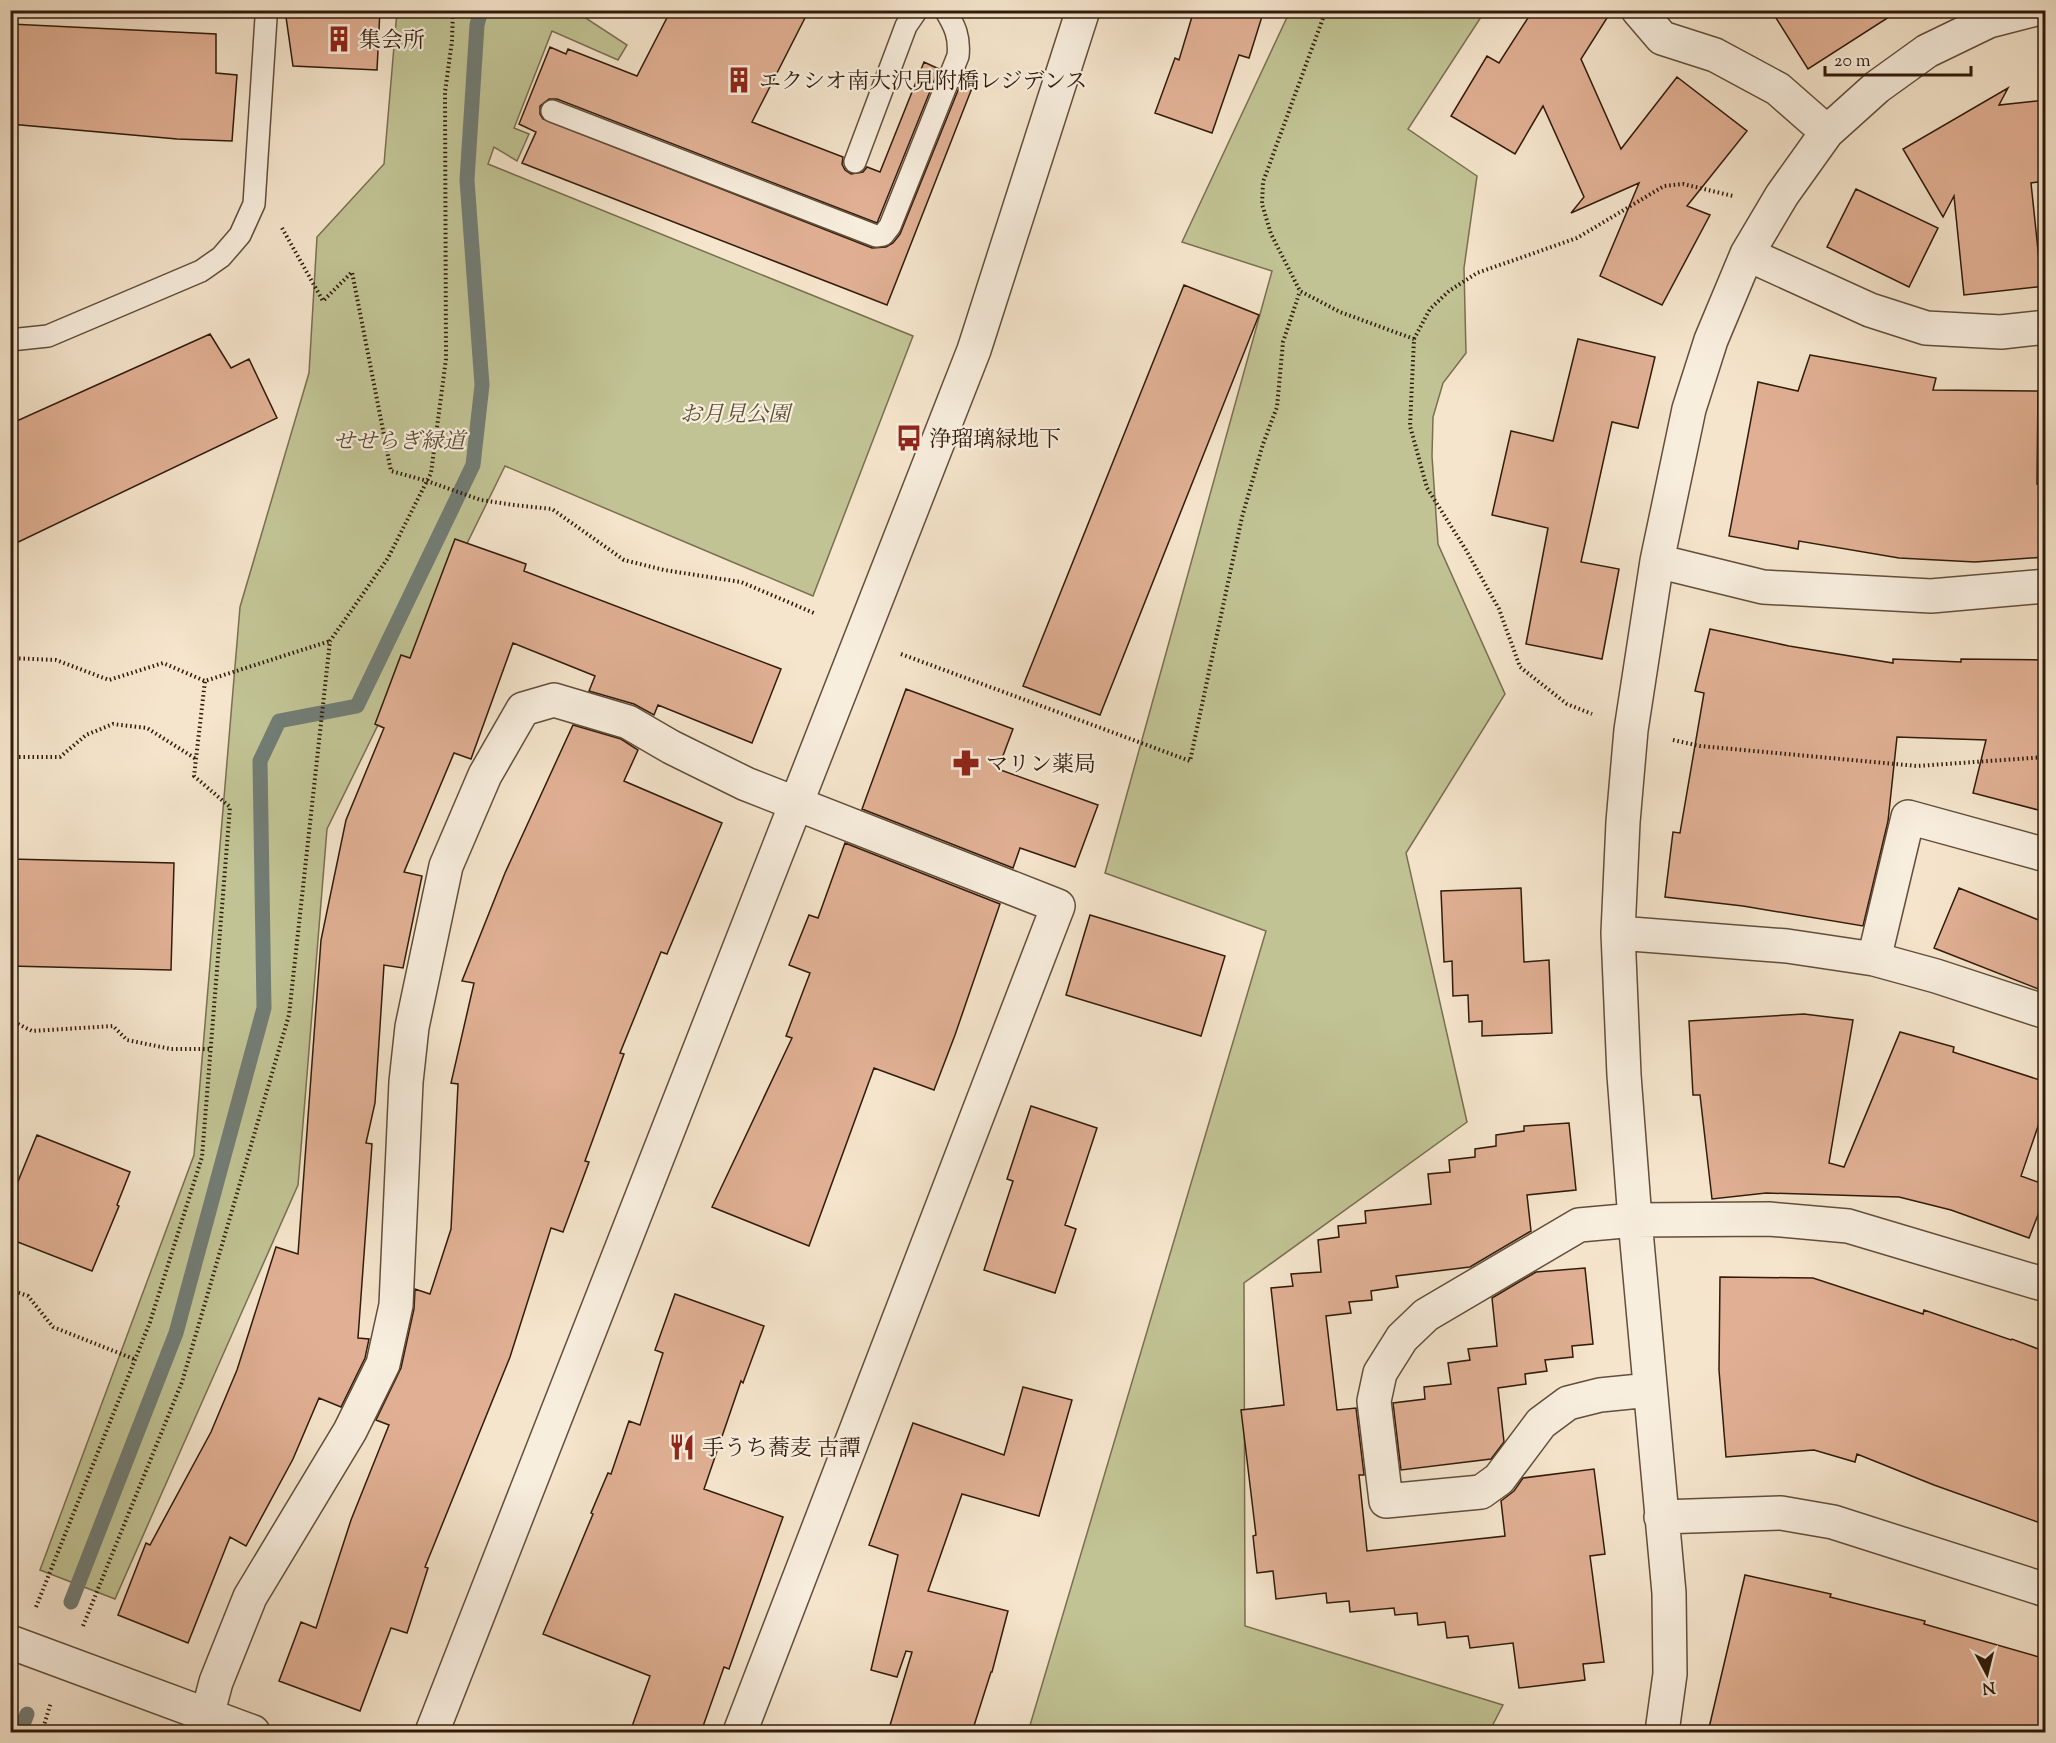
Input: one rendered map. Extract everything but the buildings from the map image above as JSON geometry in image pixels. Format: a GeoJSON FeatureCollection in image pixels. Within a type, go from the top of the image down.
{"type":"FeatureCollection","features":[{"type":"Feature","properties":{"kind":"street"},"geometry":{"type":"LineString","coordinates":[[432,1732],[974,350],[1083,10]]}},
{"type":"Feature","properties":{"kind":"street"},"geometry":{"type":"LineString","coordinates":[[1638,10],[1662,38],[1715,55],[1778,89],[1827,132]]}},
{"type":"Feature","properties":{"kind":"street"},"geometry":{"type":"LineString","coordinates":[[1662,1732],[1670,1674],[1669,1593],[1635,1220],[1624,1075],[1618,933],[1623,822],[1631,730],[1657,561],[1689,409],[1712,340],[1747,254],[1774,207],[1827,132],[1877,87],[1928,51],[1989,21],[2032,10]]}},
{"type":"Feature","properties":{"kind":"street"},"geometry":{"type":"LineString","coordinates":[[1747,254],[1870,310],[1926,328],[2001,332],[2046,327]]}},
{"type":"Feature","properties":{"kind":"street"},"geometry":{"type":"LineString","coordinates":[[1657,561],[1762,587],[1931,596],[2046,586]]}},
{"type":"Feature","properties":{"kind":"street"},"geometry":{"type":"LineString","coordinates":[[207,1716],[216,1682],[250,1598],[350,1431],[383,1364],[396,1305],[406,1082],[412,1027],[446,866],[485,775],[523,710],[554,700],[628,722],[671,747],[746,784],[1058,906],[740,1732]]}},
{"type":"Feature","properties":{"kind":"street"},"geometry":{"type":"LineString","coordinates":[[1874,959],[1908,817],[2046,855]]}},
{"type":"Feature","properties":{"kind":"street"},"geometry":{"type":"LineString","coordinates":[[1618,933],[1786,946],[1874,959],[1936,976],[2046,1012]]}},
{"type":"Feature","properties":{"kind":"street"},"geometry":{"type":"LineString","coordinates":[[1650,1390],[1600,1395],[1568,1403],[1541,1424],[1499,1479],[1481,1492],[1386,1501],[1374,1401],[1380,1373],[1402,1338],[1426,1315],[1579,1225],[1635,1220],[1769,1219],[1848,1226],[2046,1285]]}},
{"type":"Feature","properties":{"kind":"street"},"geometry":{"type":"LineString","coordinates":[[1661,1516],[1781,1513],[1833,1522],[2046,1590]]}},
{"type":"Feature","properties":{"kind":"street"},"geometry":{"type":"LineString","coordinates":[[10,1642],[243,1731]]}},
{"type":"Feature","properties":{"kind":"lane"},"geometry":{"type":"LineString","coordinates":[[10,340],[48,336],[201,271],[221,257],[240,235],[254,204],[265,10]]}},
{"type":"Feature","properties":{"kind":"lane"},"geometry":{"type":"LineString","coordinates":[[855,162],[906,26],[917,10]]}},
{"type":"Feature","properties":{"kind":"lane"},"geometry":{"type":"LineString","coordinates":[[552,111],[876,236],[883,235],[890,226],[958,56],[959,42],[956,28],[945,10]]}},
{"type":"Feature","properties":{"kind":"path"},"geometry":{"type":"LineString","coordinates":[[80,1632],[182,1382],[289,1015],[330,641],[388,558],[431,473],[446,359],[445,92],[452,41],[453,10]]}},
{"type":"Feature","properties":{"kind":"path"},"geometry":{"type":"LineString","coordinates":[[1326,10],[1263,182],[1262,204],[1271,234],[1300,291],[1340,312],[1414,339]]}},
{"type":"Feature","properties":{"kind":"path"},"geometry":{"type":"LineString","coordinates":[[1774,207],[1683,184],[1664,186],[1578,238],[1477,273],[1449,291],[1430,309],[1414,339],[1410,426],[1427,488],[1466,550],[1499,609],[1520,667],[1567,704],[1631,730],[1700,746],[1917,766],[2046,757]]}},
{"type":"Feature","properties":{"kind":"path"},"geometry":{"type":"LineString","coordinates":[[250,214],[277,219],[323,301],[352,272],[391,471],[481,500],[514,506],[552,509],[624,560],[664,570],[741,582],[814,613]]}},
{"type":"Feature","properties":{"kind":"path"},"geometry":{"type":"LineString","coordinates":[[861,639],[1190,761],[1242,517],[1263,444],[1277,407],[1283,342],[1300,291]]}},
{"type":"Feature","properties":{"kind":"path"},"geometry":{"type":"LineString","coordinates":[[10,658],[56,660],[110,680],[163,663],[205,681],[330,641]]}},
{"type":"Feature","properties":{"kind":"path"},"geometry":{"type":"LineString","coordinates":[[34,1613],[150,1322],[202,1156],[230,807],[194,776],[205,681]]}},
{"type":"Feature","properties":{"kind":"path"},"geometry":{"type":"LineString","coordinates":[[10,757],[60,757],[86,735],[113,724],[147,728],[196,759]]}},
{"type":"Feature","properties":{"kind":"path"},"geometry":{"type":"LineString","coordinates":[[10,1020],[32,1031],[112,1026],[127,1040],[171,1049],[212,1049]]}},
{"type":"Feature","properties":{"kind":"path"},"geometry":{"type":"LineString","coordinates":[[10,1290],[28,1296],[53,1327],[134,1359]]}},
{"type":"Feature","properties":{"kind":"path"},"geometry":{"type":"LineString","coordinates":[[42,1732],[53,1696]]}},
{"type":"Feature","properties":{"kind":"green space","name":"せせらぎ緑道"},"geometry":{"type":"Polygon","coordinates":[[[397,11],[579,11],[584,17],[627,45],[618,60],[552,31],[514,128],[529,134],[517,161],[494,147],[488,164],[913,336],[813,596],[505,466],[327,829],[298,1185],[115,1599],[40,1570],[194,1155],[240,607],[309,373],[317,237],[384,164],[397,11]]]}},
{"type":"Feature","properties":{"kind":"green space"},"geometry":{"type":"Polygon","coordinates":[[[1290,11],[1485,11],[1408,129],[1477,176],[1464,268],[1466,353],[1443,383],[1433,417],[1432,456],[1438,544],[1505,694],[1406,853],[1467,1122],[1244,1283],[1245,1626],[1503,1705],[1489,1732],[1028,1732],[1266,931],[1105,873],[1272,271],[1182,242],[1290,11]]]}},
{"type":"Feature","properties":{"kind":"waterway"},"geometry":{"type":"LineString","coordinates":[[71,1602],[176,1333],[264,1008],[260,761],[279,721],[357,706],[473,465],[482,385],[467,180],[477,25],[481,10]]}},
{"type":"Feature","properties":{"kind":"waterway"},"geometry":{"type":"LineString","coordinates":[[20,1732],[27,1714]]}},
{"type":"Feature","properties":{"kind":"place","name":"集会所"},"geometry":{"type":"Point","coordinates":[339,39]}},
{"type":"Feature","properties":{"kind":"place","name":"エクシオ南大沢見附橋レジデンス"},"geometry":{"type":"Point","coordinates":[739,80]}},
{"type":"Feature","properties":{"kind":"place","name":"浄瑠璃緑地下"},"geometry":{"type":"Point","coordinates":[909,438]}},
{"type":"Feature","properties":{"kind":"place","name":"マリン薬局"},"geometry":{"type":"Point","coordinates":[966,763]}},
{"type":"Feature","properties":{"kind":"place","name":"手うち蕎麦 古譚"},"geometry":{"type":"Point","coordinates":[682,1447]}},
{"type":"Feature","properties":{"kind":"park label","name":"お月見公園"},"geometry":{"type":"Point","coordinates":[735,413]}}]}
